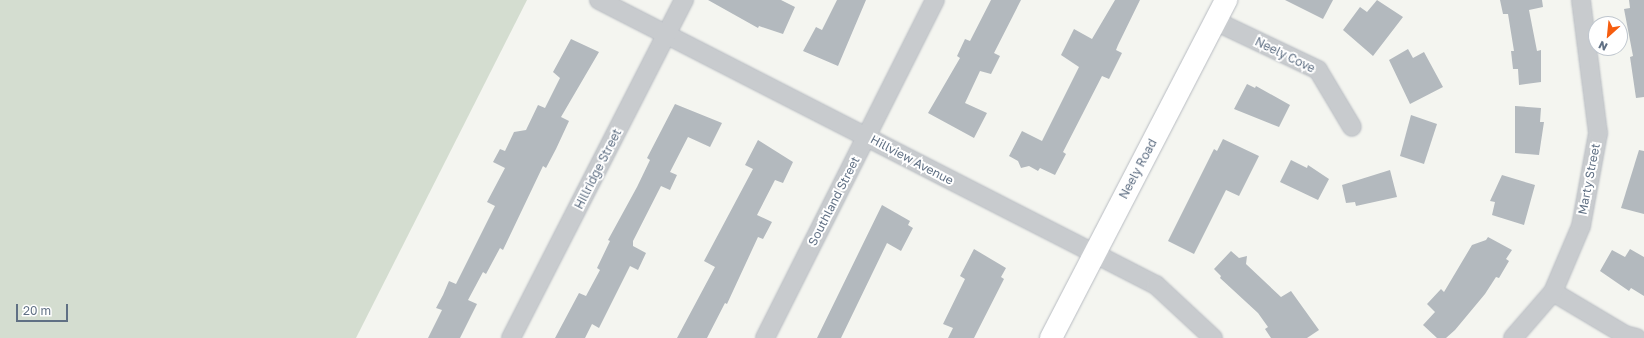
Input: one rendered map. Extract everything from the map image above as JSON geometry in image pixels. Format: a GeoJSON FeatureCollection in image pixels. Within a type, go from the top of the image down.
{"type":"FeatureCollection","features":[{"type":"Feature","properties":{"kind":"street","name":"Hillview Avenue"},"geometry":{"type":"LineString","coordinates":[[598,0],[666,36],[867,136],[1156,285],[1213,338]]}},
{"type":"Feature","properties":{"kind":"street","name":"Hillridge Street"},"geometry":{"type":"LineString","coordinates":[[511,338],[684,0]]}},
{"type":"Feature","properties":{"kind":"street","name":"Southland Street"},"geometry":{"type":"LineString","coordinates":[[765,338],[935,0]]}},
{"type":"Feature","properties":{"kind":"street","name":"Neely Road"},"geometry":{"type":"LineString","coordinates":[[1051,338],[1226,0]]}},
{"type":"Feature","properties":{"kind":"street","name":"Marty Street"},"geometry":{"type":"LineString","coordinates":[[1512,338],[1552,292],[1581,226],[1598,133],[1581,0]]}},
{"type":"Feature","properties":{"kind":"street","name":"Neely Cove"},"geometry":{"type":"LineString","coordinates":[[1215,21],[1318,70],[1352,127]]}},
{"type":"Feature","properties":{"kind":"street"},"geometry":{"type":"LineString","coordinates":[[1552,292],[1625,335],[1637,338]]}},
{"type":"Feature","properties":{"kind":"shaded area"},"geometry":{"type":"Polygon","coordinates":[[[0,0],[527,0],[356,338],[0,338],[0,0]]]}},
{"type":"Feature","properties":{"kind":"building"},"geometry":{"type":"Polygon","coordinates":[[[708,0],[781,0],[795,7],[783,34],[759,26],[758,28],[708,0]]]}},
{"type":"Feature","properties":{"kind":"building"},"geometry":{"type":"Polygon","coordinates":[[[837,0],[866,0],[838,66],[803,51],[816,27],[822,30],[837,0]]]}},
{"type":"Feature","properties":{"kind":"building"},"geometry":{"type":"Polygon","coordinates":[[[991,0],[1021,0],[994,53],[1000,56],[991,74],[980,71],[965,103],[987,113],[974,138],[928,113],[960,58],[957,56],[965,39],[970,41],[991,0]]]}},
{"type":"Feature","properties":{"kind":"building"},"geometry":{"type":"Polygon","coordinates":[[[1115,0],[1140,0],[1116,50],[1122,53],[1109,79],[1102,76],[1063,152],[1066,154],[1055,175],[1040,168],[1038,171],[1029,166],[1021,168],[1018,161],[1009,156],[1022,131],[1042,141],[1079,67],[1061,55],[1074,29],[1092,39],[1115,0]]]}},
{"type":"Feature","properties":{"kind":"building"},"geometry":{"type":"Polygon","coordinates":[[[1285,0],[1333,0],[1323,19],[1285,0]]]}},
{"type":"Feature","properties":{"kind":"building"},"geometry":{"type":"Polygon","coordinates":[[[1377,0],[1403,17],[1373,56],[1343,30],[1360,7],[1367,12],[1377,0]]]}},
{"type":"Feature","properties":{"kind":"building"},"geometry":{"type":"Polygon","coordinates":[[[1500,0],[1542,0],[1543,7],[1529,10],[1537,51],[1541,50],[1541,82],[1519,85],[1518,69],[1513,69],[1511,51],[1514,51],[1508,14],[1503,14],[1500,0]]]}},
{"type":"Feature","properties":{"kind":"building"},"geometry":{"type":"Polygon","coordinates":[[[1629,0],[1644,0],[1644,97],[1636,98],[1630,57],[1633,56],[1628,30],[1628,16],[1625,16],[1624,9],[1630,8],[1629,0]]]}},
{"type":"Feature","properties":{"kind":"building"},"geometry":{"type":"Polygon","coordinates":[[[571,39],[599,52],[561,117],[569,121],[556,149],[546,168],[543,166],[503,250],[500,248],[486,274],[483,272],[468,300],[477,304],[460,338],[428,338],[442,310],[436,308],[449,281],[456,284],[495,206],[487,202],[505,168],[493,162],[500,149],[505,151],[514,132],[526,130],[538,105],[545,108],[560,78],[553,72],[571,39]]]}},
{"type":"Feature","properties":{"kind":"building"},"geometry":{"type":"Polygon","coordinates":[[[1408,49],[1413,58],[1424,52],[1443,87],[1410,104],[1389,60],[1408,49]]]}},
{"type":"Feature","properties":{"kind":"building"},"geometry":{"type":"Polygon","coordinates":[[[1247,84],[1255,88],[1256,86],[1290,105],[1279,127],[1234,109],[1247,84]]]}},
{"type":"Feature","properties":{"kind":"building"},"geometry":{"type":"Polygon","coordinates":[[[675,104],[722,123],[710,147],[688,137],[670,172],[677,175],[670,190],[661,186],[633,241],[633,246],[646,253],[638,270],[630,266],[599,328],[592,324],[585,338],[555,338],[579,293],[586,296],[600,270],[597,268],[610,241],[608,240],[637,187],[650,160],[647,158],[675,104]]]}},
{"type":"Feature","properties":{"kind":"building"},"geometry":{"type":"Polygon","coordinates":[[[1515,106],[1541,108],[1540,122],[1544,122],[1539,155],[1515,153],[1515,106]]]}},
{"type":"Feature","properties":{"kind":"building"},"geometry":{"type":"Polygon","coordinates":[[[1411,115],[1437,124],[1424,164],[1400,156],[1411,115]]]}},
{"type":"Feature","properties":{"kind":"building"},"geometry":{"type":"Polygon","coordinates":[[[1223,139],[1259,156],[1239,196],[1226,190],[1194,254],[1168,241],[1214,149],[1217,151],[1223,139]]]}},
{"type":"Feature","properties":{"kind":"building"},"geometry":{"type":"Polygon","coordinates":[[[758,140],[793,162],[783,183],[775,180],[757,215],[772,222],[763,239],[758,237],[727,304],[725,303],[707,338],[677,338],[715,267],[704,261],[753,169],[745,165],[758,140]]]}},
{"type":"Feature","properties":{"kind":"building"},"geometry":{"type":"Polygon","coordinates":[[[1639,150],[1644,151],[1644,214],[1621,208],[1639,150]]]}},
{"type":"Feature","properties":{"kind":"building"},"geometry":{"type":"Polygon","coordinates":[[[1291,160],[1307,168],[1308,165],[1329,179],[1318,200],[1280,182],[1291,160]]]}},
{"type":"Feature","properties":{"kind":"building"},"geometry":{"type":"Polygon","coordinates":[[[1390,170],[1397,197],[1356,206],[1355,202],[1346,203],[1342,185],[1390,170]]]}},
{"type":"Feature","properties":{"kind":"building"},"geometry":{"type":"Polygon","coordinates":[[[1502,175],[1535,185],[1524,225],[1492,215],[1495,202],[1490,201],[1502,175]]]}},
{"type":"Feature","properties":{"kind":"building"},"geometry":{"type":"Polygon","coordinates":[[[882,205],[910,221],[908,225],[913,228],[901,251],[887,243],[841,338],[817,338],[882,205]]]}},
{"type":"Feature","properties":{"kind":"building"},"geometry":{"type":"Polygon","coordinates":[[[1488,237],[1512,250],[1506,259],[1509,261],[1499,278],[1496,277],[1485,294],[1455,330],[1446,338],[1437,338],[1423,325],[1435,312],[1427,304],[1441,289],[1444,292],[1472,245],[1486,240],[1488,237]]]}},
{"type":"Feature","properties":{"kind":"building"},"geometry":{"type":"Polygon","coordinates":[[[974,249],[1006,268],[1001,277],[1004,279],[974,338],[948,338],[953,328],[943,324],[965,279],[960,276],[974,249]]]}},
{"type":"Feature","properties":{"kind":"building"},"geometry":{"type":"Polygon","coordinates":[[[1630,249],[1644,257],[1644,296],[1631,288],[1629,291],[1600,271],[1612,250],[1625,257],[1630,249]]]}},
{"type":"Feature","properties":{"kind":"building"},"geometry":{"type":"Polygon","coordinates":[[[1231,251],[1239,258],[1247,256],[1246,264],[1281,297],[1291,291],[1319,330],[1307,338],[1271,338],[1265,329],[1268,327],[1258,313],[1220,278],[1221,276],[1214,269],[1231,251]]]}}]}
